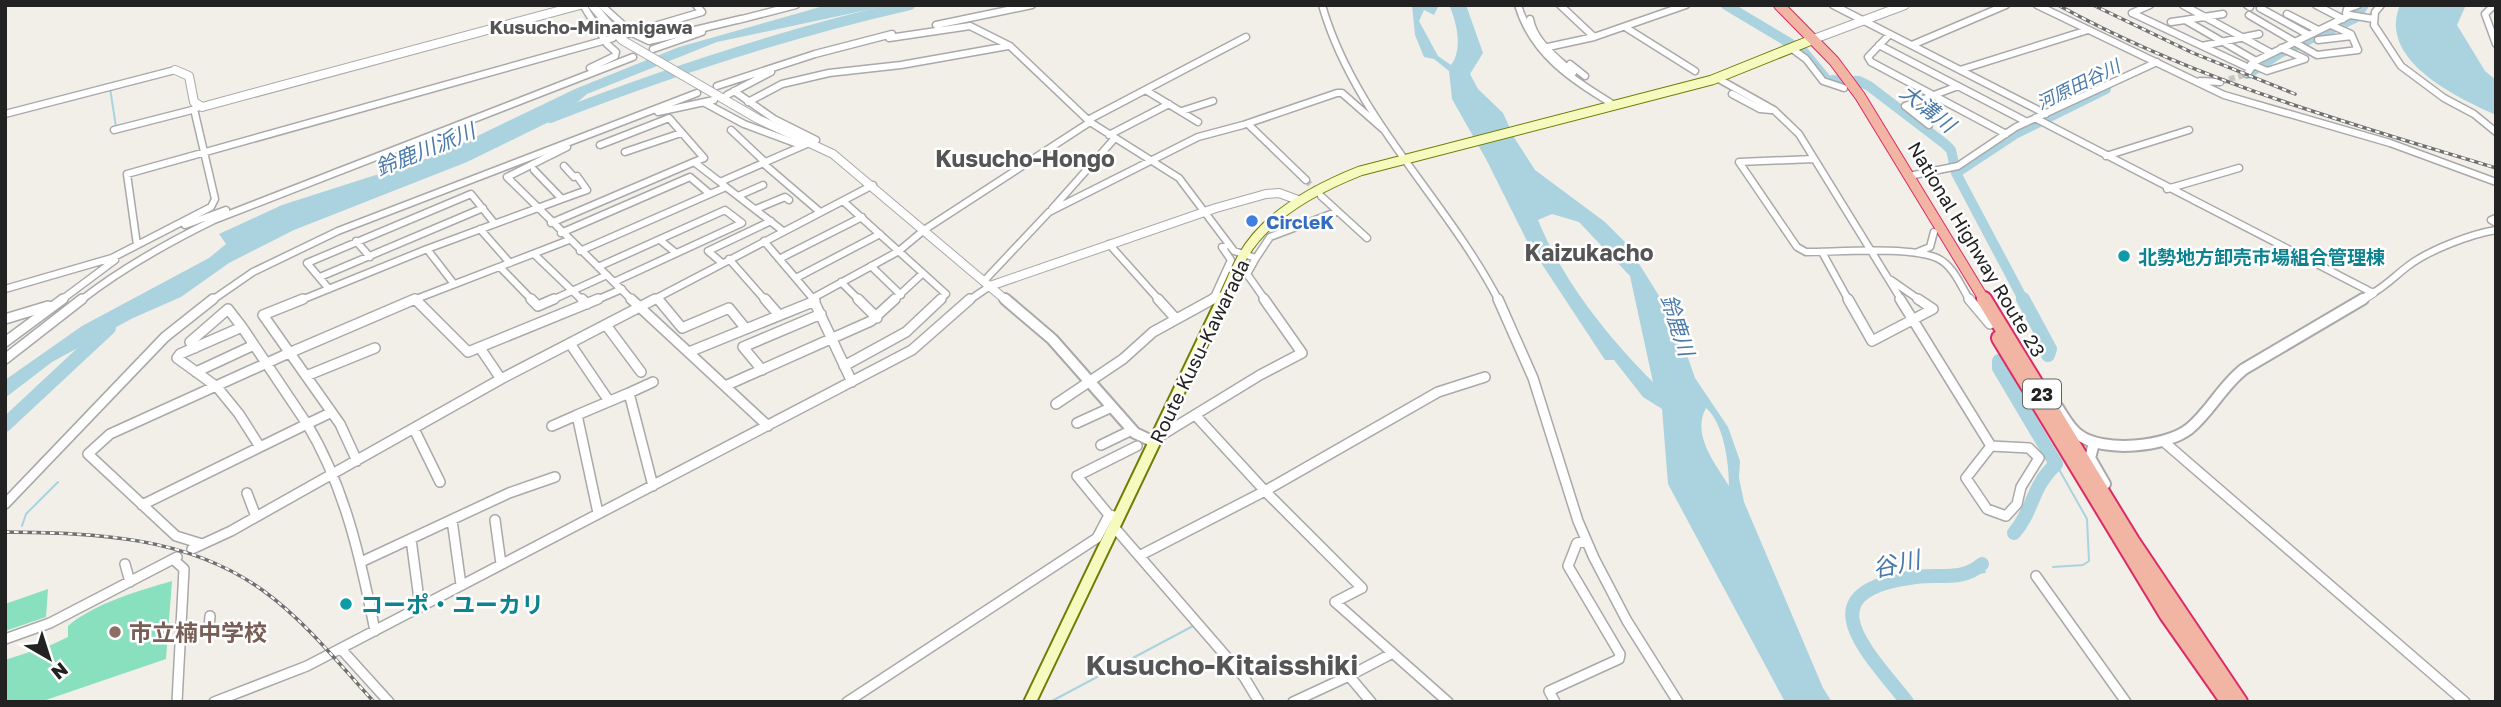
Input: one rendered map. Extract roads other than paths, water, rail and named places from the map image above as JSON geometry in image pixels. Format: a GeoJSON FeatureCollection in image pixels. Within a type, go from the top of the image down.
{"type":"FeatureCollection","features":[{"type":"Feature","properties":{"kind":"highway","name":"National Highway Route 23"},"geometry":{"type":"LineString","coordinates":[[1770,5],[1801,44],[1844,82],[1909,176],[2132,541],[2240,702]]}},
{"type":"Feature","properties":{"kind":"highway","name":"National Highway Route 23"},"geometry":{"type":"LineString","coordinates":[[1779,5],[1801,44]]}},
{"type":"Feature","properties":{"kind":"highway","name":"National Highway Route 23"},"geometry":{"type":"LineString","coordinates":[[1844,82],[2167,615],[2228,702]]}},
{"type":"Feature","properties":{"kind":"main road","name":"Route Kusu-Kawarada"},"geometry":{"type":"LineString","coordinates":[[1030,702],[1114,520],[1155,440],[1220,296],[1244,254],[1271,221],[1298,200],[1348,176],[1717,78],[1801,44]]}},
{"type":"Feature","properties":{"kind":"street"},"geometry":{"type":"LineString","coordinates":[[114,130],[582,5],[609,39],[616,52],[615,56],[540,92]]}},
{"type":"Feature","properties":{"kind":"street"},"geometry":{"type":"LineString","coordinates":[[592,5],[637,54],[806,144]]}},
{"type":"Feature","properties":{"kind":"street"},"geometry":{"type":"LineString","coordinates":[[601,5],[632,33],[646,41],[796,5]]}},
{"type":"Feature","properties":{"kind":"street"},"geometry":{"type":"LineString","coordinates":[[624,35],[702,12],[696,5]]}},
{"type":"Feature","properties":{"kind":"street"},"geometry":{"type":"LineString","coordinates":[[718,86],[815,54],[890,34],[1032,5]]}},
{"type":"Feature","properties":{"kind":"street"},"geometry":{"type":"LineString","coordinates":[[1322,5],[1333,42],[1346,68],[1489,281],[1513,329],[1545,413],[1567,489],[1586,541],[1613,597],[1678,702]]}},
{"type":"Feature","properties":{"kind":"street"},"geometry":{"type":"LineString","coordinates":[[1518,5],[1525,29],[1539,49],[1611,106]]}},
{"type":"Feature","properties":{"kind":"street"},"geometry":{"type":"LineString","coordinates":[[1560,5],[1594,37]]}},
{"type":"Feature","properties":{"kind":"street"},"geometry":{"type":"LineString","coordinates":[[1548,47],[1594,37],[1686,5]]}},
{"type":"Feature","properties":{"kind":"street"},"geometry":{"type":"LineString","coordinates":[[1833,5],[2046,114]]}},
{"type":"Feature","properties":{"kind":"street"},"geometry":{"type":"LineString","coordinates":[[1844,82],[1823,81],[1806,59],[1801,44],[1905,5]]}},
{"type":"Feature","properties":{"kind":"street"},"geometry":{"type":"LineString","coordinates":[[1912,45],[2006,5]]}},
{"type":"Feature","properties":{"kind":"street"},"geometry":{"type":"LineString","coordinates":[[2037,5],[2198,83],[2242,101],[2390,143],[2493,179]]}},
{"type":"Feature","properties":{"kind":"street"},"geometry":{"type":"LineString","coordinates":[[2150,5],[2132,13],[2202,46],[2267,71],[2305,58],[2284,49]]}},
{"type":"Feature","properties":{"kind":"street"},"geometry":{"type":"LineString","coordinates":[[2183,5],[2271,53]]}},
{"type":"Feature","properties":{"kind":"street"},"geometry":{"type":"LineString","coordinates":[[2316,5],[2352,17],[2374,19]]}},
{"type":"Feature","properties":{"kind":"street"},"geometry":{"type":"LineString","coordinates":[[2352,17],[2346,13],[2347,9],[2358,5]]}},
{"type":"Feature","properties":{"kind":"street"},"geometry":{"type":"LineString","coordinates":[[2381,5],[2374,19],[2381,37],[2401,66],[2444,98],[2474,114],[2496,132]]}},
{"type":"Feature","properties":{"kind":"street"},"geometry":{"type":"LineString","coordinates":[[2494,5],[2485,14],[2496,44]]}},
{"type":"Feature","properties":{"kind":"street"},"geometry":{"type":"LineString","coordinates":[[2260,8],[2309,35]]}},
{"type":"Feature","properties":{"kind":"street"},"geometry":{"type":"LineString","coordinates":[[2171,22],[2224,14]]}},
{"type":"Feature","properties":{"kind":"street"},"geometry":{"type":"LineString","coordinates":[[2287,14],[2318,30]]}},
{"type":"Feature","properties":{"kind":"street"},"geometry":{"type":"LineString","coordinates":[[2249,15],[2317,55],[2358,50],[2352,36],[2332,26]]}},
{"type":"Feature","properties":{"kind":"street"},"geometry":{"type":"LineString","coordinates":[[2253,66],[2271,53],[2352,17]]}},
{"type":"Feature","properties":{"kind":"street"},"geometry":{"type":"LineString","coordinates":[[653,49],[741,19]]}},
{"type":"Feature","properties":{"kind":"street"},"geometry":{"type":"LineString","coordinates":[[1525,29],[1530,19],[1532,30],[1584,86]]}},
{"type":"Feature","properties":{"kind":"street"},"geometry":{"type":"LineString","coordinates":[[2185,20],[2220,40],[2253,66]]}},
{"type":"Feature","properties":{"kind":"street"},"geometry":{"type":"LineString","coordinates":[[889,38],[970,26],[1008,46],[1089,121],[1183,183],[1228,245],[1256,258]]}},
{"type":"Feature","properties":{"kind":"street"},"geometry":{"type":"LineString","coordinates":[[1625,27],[1695,71]]}},
{"type":"Feature","properties":{"kind":"street"},"geometry":{"type":"LineString","coordinates":[[1960,70],[2088,30]]}},
{"type":"Feature","properties":{"kind":"street"},"geometry":{"type":"LineString","coordinates":[[1890,34],[1868,60],[2006,134]]}},
{"type":"Feature","properties":{"kind":"street"},"geometry":{"type":"LineString","coordinates":[[2202,46],[2220,40],[2259,34]]}},
{"type":"Feature","properties":{"kind":"street"},"geometry":{"type":"LineString","coordinates":[[2318,40],[2352,36]]}},
{"type":"Feature","properties":{"kind":"street"},"geometry":{"type":"LineString","coordinates":[[689,352],[814,299],[900,251],[924,230],[1089,121],[1246,37]]}},
{"type":"Feature","properties":{"kind":"street"},"geometry":{"type":"LineString","coordinates":[[137,244],[125,176],[609,39]]}},
{"type":"Feature","properties":{"kind":"street"},"geometry":{"type":"LineString","coordinates":[[1879,45],[2027,122]]}},
{"type":"Feature","properties":{"kind":"street"},"geometry":{"type":"LineString","coordinates":[[748,102],[782,83],[829,73],[901,65],[1008,46]]}},
{"type":"Feature","properties":{"kind":"street"},"geometry":{"type":"LineString","coordinates":[[5,359],[112,276],[175,239],[277,194],[637,54]]}},
{"type":"Feature","properties":{"kind":"street"},"geometry":{"type":"LineString","coordinates":[[580,251],[710,194],[723,184],[816,140],[774,120],[731,93],[815,54]]}},
{"type":"Feature","properties":{"kind":"street"},"geometry":{"type":"LineString","coordinates":[[1556,55],[1585,76]]}},
{"type":"Feature","properties":{"kind":"street"},"geometry":{"type":"LineString","coordinates":[[1909,176],[1954,167],[2027,122],[2039,120],[2046,114],[2157,62]]}},
{"type":"Feature","properties":{"kind":"street"},"geometry":{"type":"LineString","coordinates":[[5,114],[175,71],[189,76],[194,102],[198,108],[215,199],[211,207],[108,259],[5,289]]}},
{"type":"Feature","properties":{"kind":"street"},"geometry":{"type":"LineString","coordinates":[[1717,78],[1774,110],[1799,134],[1991,446]]}},
{"type":"Feature","properties":{"kind":"street"},"geometry":{"type":"LineString","coordinates":[[1929,125],[1905,106],[1976,78]]}},
{"type":"Feature","properties":{"kind":"street"},"geometry":{"type":"LineString","coordinates":[[2198,83],[2220,82]]}},
{"type":"Feature","properties":{"kind":"street"},"geometry":{"type":"LineString","coordinates":[[1147,91],[1198,122]]}},
{"type":"Feature","properties":{"kind":"street"},"geometry":{"type":"LineString","coordinates":[[5,504],[165,337],[235,283],[285,255],[338,231],[697,93]]}},
{"type":"Feature","properties":{"kind":"street"},"geometry":{"type":"LineString","coordinates":[[1049,212],[1198,137],[1248,124],[1342,93],[1391,136]]}},
{"type":"Feature","properties":{"kind":"street"},"geometry":{"type":"LineString","coordinates":[[1732,94],[1760,108],[1774,110]]}},
{"type":"Feature","properties":{"kind":"street"},"geometry":{"type":"LineString","coordinates":[[714,100],[654,113],[608,127],[507,177],[561,233],[768,426]]}},
{"type":"Feature","properties":{"kind":"street"},"geometry":{"type":"LineString","coordinates":[[1182,111],[1213,101]]}},
{"type":"Feature","properties":{"kind":"street"},"geometry":{"type":"LineString","coordinates":[[705,103],[744,124],[833,154],[873,185],[1052,339],[1144,439],[1155,440],[1260,375],[1302,353],[1247,274],[1270,237],[1336,212]]}},
{"type":"Feature","properties":{"kind":"street"},"geometry":{"type":"LineString","coordinates":[[214,702],[291,674],[341,649],[918,347],[987,284],[1112,137],[1169,104]]}},
{"type":"Feature","properties":{"kind":"street"},"geometry":{"type":"LineString","coordinates":[[551,223],[704,158],[669,118],[600,145]]}},
{"type":"Feature","properties":{"kind":"street"},"geometry":{"type":"LineString","coordinates":[[2039,120],[2167,189],[2373,293]]}},
{"type":"Feature","properties":{"kind":"street"},"geometry":{"type":"LineString","coordinates":[[1248,124],[1306,180]]}},
{"type":"Feature","properties":{"kind":"street"},"geometry":{"type":"LineString","coordinates":[[731,130],[820,212]]}},
{"type":"Feature","properties":{"kind":"street"},"geometry":{"type":"LineString","coordinates":[[2106,156],[2189,130]]}},
{"type":"Feature","properties":{"kind":"street"},"geometry":{"type":"LineString","coordinates":[[615,139],[627,154],[681,133]]}},
{"type":"Feature","properties":{"kind":"street"},"geometry":{"type":"LineString","coordinates":[[1814,159],[1739,162],[1797,247],[1806,252],[1904,253],[1923,255],[1945,262],[1975,309],[1990,324]]}},
{"type":"Feature","properties":{"kind":"street"},"geometry":{"type":"LineString","coordinates":[[694,162],[783,231]]}},
{"type":"Feature","properties":{"kind":"street"},"geometry":{"type":"LineString","coordinates":[[356,458],[340,424],[263,315],[427,249],[587,190],[577,176],[574,177],[564,166]]}},
{"type":"Feature","properties":{"kind":"street"},"geometry":{"type":"LineString","coordinates":[[2167,189],[2239,168]]}},
{"type":"Feature","properties":{"kind":"street"},"geometry":{"type":"LineString","coordinates":[[534,170],[562,199]]}},
{"type":"Feature","properties":{"kind":"street"},"geometry":{"type":"LineString","coordinates":[[561,233],[690,177],[710,194]]}},
{"type":"Feature","properties":{"kind":"street"},"geometry":{"type":"LineString","coordinates":[[738,196],[763,185]]}},
{"type":"Feature","properties":{"kind":"street"},"geometry":{"type":"LineString","coordinates":[[569,240],[415,299],[289,353],[110,434],[88,454],[176,536],[197,547],[256,517],[331,472],[414,429],[501,379],[873,185]]}},
{"type":"Feature","properties":{"kind":"street"},"geometry":{"type":"LineString","coordinates":[[987,284],[1203,212],[1266,194],[1279,193],[1298,200]]}},
{"type":"Feature","properties":{"kind":"street"},"geometry":{"type":"LineString","coordinates":[[5,342],[126,250],[205,216],[277,194]]}},
{"type":"Feature","properties":{"kind":"street"},"geometry":{"type":"LineString","coordinates":[[329,289],[307,263],[471,194],[495,224]]}},
{"type":"Feature","properties":{"kind":"street"},"geometry":{"type":"LineString","coordinates":[[1321,196],[1367,238]]}},
{"type":"Feature","properties":{"kind":"street"},"geometry":{"type":"LineString","coordinates":[[755,209],[785,197],[789,200]]}},
{"type":"Feature","properties":{"kind":"street"},"geometry":{"type":"LineString","coordinates":[[843,201],[946,294],[906,332],[844,366]]}},
{"type":"Feature","properties":{"kind":"street"},"geometry":{"type":"LineString","coordinates":[[320,277],[483,208]]}},
{"type":"Feature","properties":{"kind":"street"},"geometry":{"type":"LineString","coordinates":[[598,267],[726,210],[742,223],[614,282]]}},
{"type":"Feature","properties":{"kind":"street"},"geometry":{"type":"LineString","coordinates":[[779,259],[862,217]]}},
{"type":"Feature","properties":{"kind":"street"},"geometry":{"type":"LineString","coordinates":[[2496,218],[2491,220],[2496,223]]}},
{"type":"Feature","properties":{"kind":"street"},"geometry":{"type":"LineString","coordinates":[[771,222],[708,251],[725,261],[779,315]]}},
{"type":"Feature","properties":{"kind":"street"},"geometry":{"type":"LineString","coordinates":[[480,229],[510,263]]}},
{"type":"Feature","properties":{"kind":"street"},"geometry":{"type":"LineString","coordinates":[[2031,375],[2080,437],[2094,443],[2127,445],[2177,437],[2190,428],[2218,391],[2240,373],[2393,281],[2409,265],[2472,234],[2496,230]]}},
{"type":"Feature","properties":{"kind":"street"},"geometry":{"type":"LineString","coordinates":[[1904,253],[1925,251],[1933,242],[1934,232]]}},
{"type":"Feature","properties":{"kind":"street"},"geometry":{"type":"LineString","coordinates":[[796,278],[880,234]]}},
{"type":"Feature","properties":{"kind":"street"},"geometry":{"type":"LineString","coordinates":[[660,240],[676,253]]}},
{"type":"Feature","properties":{"kind":"street"},"geometry":{"type":"LineString","coordinates":[[356,241],[370,257]]}},
{"type":"Feature","properties":{"kind":"street"},"geometry":{"type":"LineString","coordinates":[[764,241],[814,299],[852,382]]}},
{"type":"Feature","properties":{"kind":"street"},"geometry":{"type":"LineString","coordinates":[[1109,244],[1176,319]]}},
{"type":"Feature","properties":{"kind":"street"},"geometry":{"type":"LineString","coordinates":[[1056,404],[1123,359],[1153,332],[1220,296],[1231,260],[1222,247],[1228,245]]}},
{"type":"Feature","properties":{"kind":"street"},"geometry":{"type":"LineString","coordinates":[[427,249],[454,284]]}},
{"type":"Feature","properties":{"kind":"street"},"geometry":{"type":"LineString","coordinates":[[386,250],[395,262]]}},
{"type":"Feature","properties":{"kind":"street"},"geometry":{"type":"LineString","coordinates":[[1822,252],[1872,341],[1933,309],[1888,278]]}},
{"type":"Feature","properties":{"kind":"street"},"geometry":{"type":"LineString","coordinates":[[534,254],[587,304]]}},
{"type":"Feature","properties":{"kind":"street"},"geometry":{"type":"LineString","coordinates":[[871,266],[901,295]]}},
{"type":"Feature","properties":{"kind":"street"},"geometry":{"type":"LineString","coordinates":[[500,267],[551,319]]}},
{"type":"Feature","properties":{"kind":"street"},"geometry":{"type":"LineString","coordinates":[[725,386],[877,318],[923,273]]}},
{"type":"Feature","properties":{"kind":"street"},"geometry":{"type":"LineString","coordinates":[[538,306],[607,275]]}},
{"type":"Feature","properties":{"kind":"street"},"geometry":{"type":"LineString","coordinates":[[841,282],[877,318]]}},
{"type":"Feature","properties":{"kind":"street"},"geometry":{"type":"LineString","coordinates":[[415,299],[468,352],[622,289]]}},
{"type":"Feature","properties":{"kind":"street"},"geometry":{"type":"LineString","coordinates":[[657,298],[682,328],[729,308],[746,329]]}},
{"type":"Feature","properties":{"kind":"street"},"geometry":{"type":"LineString","coordinates":[[5,319],[54,304]]}},
{"type":"Feature","properties":{"kind":"street"},"geometry":{"type":"LineString","coordinates":[[195,348],[190,342],[228,309],[307,424],[331,472],[361,562],[375,631]]}},
{"type":"Feature","properties":{"kind":"street"},"geometry":{"type":"LineString","coordinates":[[762,370],[743,346],[821,314]]}},
{"type":"Feature","properties":{"kind":"street"},"geometry":{"type":"LineString","coordinates":[[606,325],[641,372]]}},
{"type":"Feature","properties":{"kind":"street"},"geometry":{"type":"LineString","coordinates":[[242,327],[177,358],[217,387],[239,414],[260,447]]}},
{"type":"Feature","properties":{"kind":"street"},"geometry":{"type":"LineString","coordinates":[[196,372],[254,345]]}},
{"type":"Feature","properties":{"kind":"street"},"geometry":{"type":"LineString","coordinates":[[570,345],[609,401]]}},
{"type":"Feature","properties":{"kind":"street"},"geometry":{"type":"LineString","coordinates":[[306,376],[375,348]]}},
{"type":"Feature","properties":{"kind":"street"},"geometry":{"type":"LineString","coordinates":[[480,348],[501,379]]}},
{"type":"Feature","properties":{"kind":"street"},"geometry":{"type":"LineString","coordinates":[[1141,555],[1265,491],[1438,392],[1485,377]]}},
{"type":"Feature","properties":{"kind":"street"},"geometry":{"type":"LineString","coordinates":[[552,426],[653,382]]}},
{"type":"Feature","properties":{"kind":"street"},"geometry":{"type":"LineString","coordinates":[[629,393],[653,486]]}},
{"type":"Feature","properties":{"kind":"street"},"geometry":{"type":"LineString","coordinates":[[1077,423],[1112,407]]}},
{"type":"Feature","properties":{"kind":"street"},"geometry":{"type":"LineString","coordinates":[[142,505],[330,413]]}},
{"type":"Feature","properties":{"kind":"street"},"geometry":{"type":"LineString","coordinates":[[577,415],[598,513]]}},
{"type":"Feature","properties":{"kind":"street"},"geometry":{"type":"LineString","coordinates":[[1196,416],[1265,491],[1362,588],[1335,603],[1448,702]]}},
{"type":"Feature","properties":{"kind":"street"},"geometry":{"type":"LineString","coordinates":[[414,429],[440,482]]}},
{"type":"Feature","properties":{"kind":"street"},"geometry":{"type":"LineString","coordinates":[[1101,445],[1132,429]]}},
{"type":"Feature","properties":{"kind":"street"},"geometry":{"type":"LineString","coordinates":[[2163,441],[2465,702]]}},
{"type":"Feature","properties":{"kind":"street"},"geometry":{"type":"LineString","coordinates":[[2094,443],[2090,458],[2112,496],[2132,541]]}},
{"type":"Feature","properties":{"kind":"street"},"geometry":{"type":"LineString","coordinates":[[1137,446],[1077,475],[1098,505],[1114,520],[1244,677],[1259,702]]}},
{"type":"Feature","properties":{"kind":"street"},"geometry":{"type":"LineString","coordinates":[[1991,446],[2029,448],[2039,458],[2021,487],[2017,504],[2006,516],[1997,515],[1987,509],[1966,478],[1991,446]]}},
{"type":"Feature","properties":{"kind":"street"},"geometry":{"type":"LineString","coordinates":[[361,562],[509,493],[555,477]]}},
{"type":"Feature","properties":{"kind":"street"},"geometry":{"type":"LineString","coordinates":[[247,492],[256,517]]}},
{"type":"Feature","properties":{"kind":"street"},"geometry":{"type":"LineString","coordinates":[[452,520],[461,585]]}},
{"type":"Feature","properties":{"kind":"street"},"geometry":{"type":"LineString","coordinates":[[495,520],[501,564]]}},
{"type":"Feature","properties":{"kind":"street"},"geometry":{"type":"LineString","coordinates":[[847,702],[1097,538],[1114,520]]}},
{"type":"Feature","properties":{"kind":"street"},"geometry":{"type":"LineString","coordinates":[[411,539],[420,607]]}},
{"type":"Feature","properties":{"kind":"street"},"geometry":{"type":"LineString","coordinates":[[1555,702],[1549,691],[1619,659],[1620,654],[1567,566],[1577,543],[1586,541]]}},
{"type":"Feature","properties":{"kind":"street"},"geometry":{"type":"LineString","coordinates":[[5,639],[50,623],[175,558],[184,569],[177,702]]}},
{"type":"Feature","properties":{"kind":"street"},"geometry":{"type":"LineString","coordinates":[[125,564],[130,582]]}},
{"type":"Feature","properties":{"kind":"street"},"geometry":{"type":"LineString","coordinates":[[2036,576],[2126,702]]}},
{"type":"Feature","properties":{"kind":"street"},"geometry":{"type":"LineString","coordinates":[[180,641],[209,629],[210,616]]}},
{"type":"Feature","properties":{"kind":"street"},"geometry":{"type":"LineString","coordinates":[[341,649],[389,702]]}},
{"type":"Feature","properties":{"kind":"street"},"geometry":{"type":"LineString","coordinates":[[1293,702],[1391,654]]}},
{"type":"Feature","properties":{"kind":"street"},"geometry":{"type":"LineString","coordinates":[[1349,676],[1371,702]]}},
{"type":"Feature","properties":{"kind":"water"},"geometry":{"type":"Polygon","coordinates":[[[827,5],[890,5],[717,42],[587,94],[561,116],[467,162],[294,230],[229,263],[181,297],[133,318],[52,362],[5,398],[5,380],[82,326],[209,258],[226,244],[219,234],[282,205],[438,155],[575,89],[679,47],[827,5]]]}},
{"type":"Feature","properties":{"kind":"water"},"geometry":{"type":"Polygon","coordinates":[[[1412,5],[1439,5],[1434,15],[1424,10],[1419,21],[1438,56],[1451,65],[1457,52],[1458,36],[1449,5],[1466,5],[1483,53],[1470,74],[1478,89],[1503,113],[1515,139],[1535,170],[1605,222],[1626,243],[1676,323],[1695,378],[1728,427],[1740,461],[1739,478],[1744,502],[1823,688],[1832,702],[1785,702],[1668,484],[1662,409],[1643,397],[1614,360],[1605,360],[1528,243],[1452,99],[1449,71],[1434,59],[1424,57],[1415,35],[1412,5]],[[1552,214],[1538,220],[1560,265],[1603,327],[1653,382],[1630,276],[1579,222],[1552,214]],[[1706,408],[1701,428],[1703,439],[1729,486],[1721,433],[1706,408]]]}},
{"type":"Feature","properties":{"kind":"water"},"geometry":{"type":"Polygon","coordinates":[[[2400,5],[2466,5],[2457,25],[2485,71],[2496,80],[2496,115],[2442,87],[2410,59],[2400,43],[2396,25],[2400,5]]]}},
{"type":"Feature","properties":{"kind":"waterway","name":"鈴鹿川派川"},"geometry":{"type":"LineString","coordinates":[[550,118],[728,55],[818,28],[910,5]]}},
{"type":"Feature","properties":{"kind":"waterway","name":"大溝川"},"geometry":{"type":"LineString","coordinates":[[1726,5],[1803,51],[1827,80],[1859,81],[1869,86],[1945,144],[1951,150],[1956,173]]}},
{"type":"Feature","properties":{"kind":"waterway","name":"河原田谷川"},"geometry":{"type":"LineString","coordinates":[[2248,74],[2280,53],[2355,18],[2364,5]]}},
{"type":"Feature","properties":{"kind":"waterway"},"geometry":{"type":"LineString","coordinates":[[110,88],[116,127]]}},
{"type":"Feature","properties":{"kind":"waterway","name":"河原田谷川"},"geometry":{"type":"LineString","coordinates":[[1956,173],[2015,134],[2106,89]]}},
{"type":"Feature","properties":{"kind":"waterway","name":"大溝川"},"geometry":{"type":"LineString","coordinates":[[1956,173],[2024,301]]}},
{"type":"Feature","properties":{"kind":"waterway","name":"大溝川"},"geometry":{"type":"LineString","coordinates":[[2023,299],[2050,349],[2048,355]]}},
{"type":"Feature","properties":{"kind":"waterway","name":"鈴鹿川派川"},"geometry":{"type":"LineString","coordinates":[[5,425],[109,328]]}},
{"type":"Feature","properties":{"kind":"waterway","name":"大溝川"},"geometry":{"type":"LineString","coordinates":[[1999,361],[1999,368],[2056,464],[2042,481],[2014,533]]}},
{"type":"Feature","properties":{"kind":"waterway"},"geometry":{"type":"LineString","coordinates":[[2053,567],[2083,565],[2089,561],[2087,519],[2056,464]]}},
{"type":"Feature","properties":{"kind":"waterway"},"geometry":{"type":"LineString","coordinates":[[22,526],[26,514],[58,482]]}},
{"type":"Feature","properties":{"kind":"waterway","name":"谷川"},"geometry":{"type":"LineString","coordinates":[[1907,702],[1862,643],[1854,625],[1853,609],[1861,595],[1882,584],[1916,577],[1959,575],[1982,564]]}},
{"type":"Feature","properties":{"kind":"waterway","name":"谷川"},"geometry":{"type":"LineString","coordinates":[[1971,574],[1985,572]]}},
{"type":"Feature","properties":{"kind":"waterway"},"geometry":{"type":"LineString","coordinates":[[1050,702],[1193,626]]}},
{"type":"Feature","properties":{"kind":"tunnel"},"geometry":{"type":"LineString","coordinates":[[2220,82],[2247,74]]}},
{"type":"Feature","properties":{"kind":"tunnel"},"geometry":{"type":"LineString","coordinates":[[1306,180],[1321,196]]}},
{"type":"Feature","properties":{"kind":"railway"},"geometry":{"type":"LineString","coordinates":[[2058,5],[2110,32],[2218,78],[2272,98],[2496,168]]}},
{"type":"Feature","properties":{"kind":"railway"},"geometry":{"type":"LineString","coordinates":[[2093,5],[2193,53],[2295,94]]}},
{"type":"Feature","properties":{"kind":"railway"},"geometry":{"type":"LineString","coordinates":[[5,532],[73,534],[141,541],[205,559],[236,573],[265,592],[295,617],[374,702]]}},
{"type":"Feature","properties":{"kind":"place","name":"CircleK"},"geometry":{"type":"Point","coordinates":[1252,221]}},
{"type":"Feature","properties":{"kind":"place","name":"北勢地方卸売市場組合管理棟"},"geometry":{"type":"Point","coordinates":[2124,256]}},
{"type":"Feature","properties":{"kind":"place","name":"コーポ・ユーカリ"},"geometry":{"type":"Point","coordinates":[346,604]}},
{"type":"Feature","properties":{"kind":"place","name":"市立楠中学校"},"geometry":{"type":"Point","coordinates":[115,632]}},
{"type":"Feature","properties":{"kind":"district","name":"Kusucho-Minamigawa"},"geometry":{"type":"Point","coordinates":[591,26]}},
{"type":"Feature","properties":{"kind":"district","name":"Kusucho-Hongo"},"geometry":{"type":"Point","coordinates":[1025,158]}},
{"type":"Feature","properties":{"kind":"district","name":"Kaizukacho"},"geometry":{"type":"Point","coordinates":[1589,252]}},
{"type":"Feature","properties":{"kind":"district","name":"Kusucho-Kitaisshiki"},"geometry":{"type":"Point","coordinates":[1222,664]}},
{"type":"Feature","properties":{"kind":"water label","name":"鈴鹿川"},"geometry":{"type":"Point","coordinates":[1678,325]}}]}
